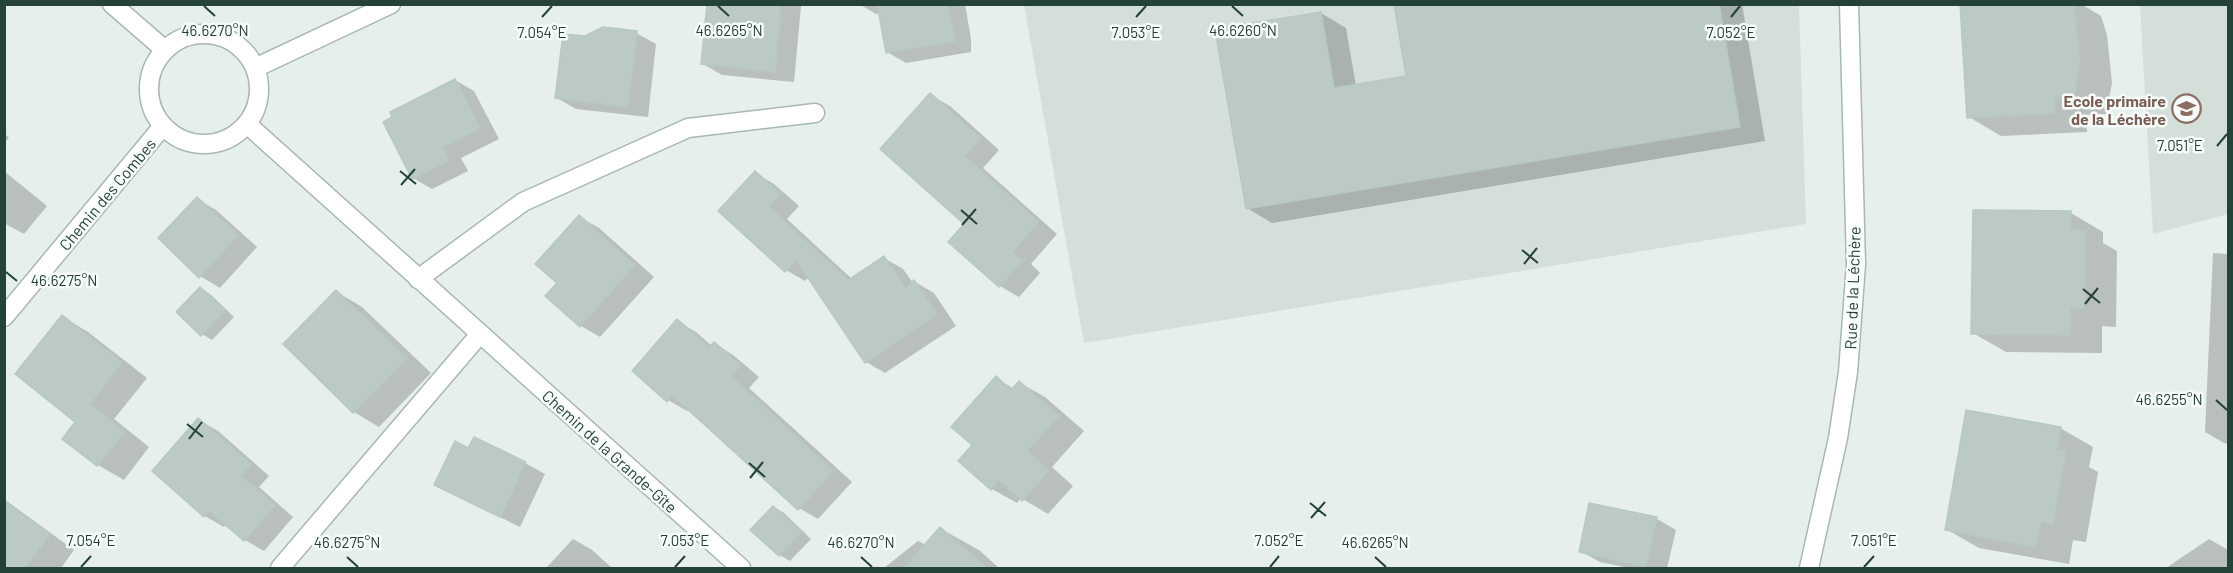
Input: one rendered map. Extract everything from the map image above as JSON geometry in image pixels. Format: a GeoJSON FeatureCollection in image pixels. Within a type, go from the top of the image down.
{"type":"FeatureCollection","features":[{"type":"Feature","properties":{"kind":"street"},"geometry":{"type":"LineString","coordinates":[[112,4],[165,50]]}},
{"type":"Feature","properties":{"kind":"street"},"geometry":{"type":"LineString","coordinates":[[255,68],[392,4]]}},
{"type":"Feature","properties":{"kind":"street","name":"Rue de la Léchère"},"geometry":{"type":"LineString","coordinates":[[1809,568],[1838,438],[1848,372],[1856,264],[1849,4]]}},
{"type":"Feature","properties":{"kind":"street"},"geometry":{"type":"LineString","coordinates":[[213,34],[237,45],[248,55],[255,68],[259,87],[257,107],[247,124],[228,139],[206,145],[182,140],[163,126],[152,108],[148,88],[153,68],[165,50],[187,37],[213,34]]}},
{"type":"Feature","properties":{"kind":"street"},"geometry":{"type":"LineString","coordinates":[[418,279],[523,202],[688,128],[815,113]]}},
{"type":"Feature","properties":{"kind":"street","name":"Chemin de la Grande-Gîte"},"geometry":{"type":"LineString","coordinates":[[247,124],[741,568]]}},
{"type":"Feature","properties":{"kind":"street","name":"Chemin des Combes"},"geometry":{"type":"LineString","coordinates":[[4,317],[163,126]]}},
{"type":"Feature","properties":{"kind":"street"},"geometry":{"type":"LineString","coordinates":[[280,568],[480,334]]}},
{"type":"Feature","properties":{"kind":"shaded area"},"geometry":{"type":"Polygon","coordinates":[[[1024,5],[1799,5],[1806,224],[1084,343],[1024,5]]]}},
{"type":"Feature","properties":{"kind":"shaded area","name":"Ecole primaire de la Léchère"},"geometry":{"type":"Polygon","coordinates":[[[2140,5],[2228,5],[2228,214],[2153,234],[2140,5]]]}},
{"type":"Feature","properties":{"kind":"building"},"geometry":{"type":"Polygon","coordinates":[[[707,4],[781,4],[775,72],[701,64],[707,4]]]}},
{"type":"Feature","properties":{"kind":"building"},"geometry":{"type":"Polygon","coordinates":[[[877,4],[948,4],[955,41],[886,53],[877,4]]]}},
{"type":"Feature","properties":{"kind":"building"},"geometry":{"type":"Polygon","coordinates":[[[1394,4],[1719,4],[1740,127],[1246,209],[1215,29],[1321,12],[1334,88],[1406,76],[1394,4]]]}},
{"type":"Feature","properties":{"kind":"building"},"geometry":{"type":"Polygon","coordinates":[[[1960,4],[2074,4],[2080,63],[2074,96],[2054,97],[2055,113],[1967,118],[1960,4]]]}},
{"type":"Feature","properties":{"kind":"building"},"geometry":{"type":"Polygon","coordinates":[[[603,27],[637,31],[628,107],[555,98],[563,34],[585,36],[603,27]]]}},
{"type":"Feature","properties":{"kind":"building"},"geometry":{"type":"Polygon","coordinates":[[[455,79],[480,128],[443,147],[449,160],[412,179],[383,122],[392,117],[390,112],[455,79]]]}},
{"type":"Feature","properties":{"kind":"building"},"geometry":{"type":"Polygon","coordinates":[[[930,93],[981,138],[964,156],[1039,222],[1012,252],[1022,261],[999,287],[948,242],[964,224],[880,149],[930,93]]]}},
{"type":"Feature","properties":{"kind":"building"},"geometry":{"type":"Polygon","coordinates":[[[755,171],[781,194],[769,207],[848,280],[884,256],[906,289],[914,280],[937,314],[865,363],[796,260],[785,272],[718,211],[755,171]]]}},
{"type":"Feature","properties":{"kind":"building"},"geometry":{"type":"Polygon","coordinates":[[[197,197],[238,235],[199,278],[158,238],[197,197]]]}},
{"type":"Feature","properties":{"kind":"building"},"geometry":{"type":"Polygon","coordinates":[[[1973,210],[2071,211],[2071,230],[2085,231],[2085,275],[2084,309],[2070,308],[2070,335],[1971,334],[1973,210]]]}},
{"type":"Feature","properties":{"kind":"building"},"geometry":{"type":"Polygon","coordinates":[[[579,215],[635,265],[580,327],[545,296],[557,283],[535,264],[579,215]]]}},
{"type":"Feature","properties":{"kind":"building"},"geometry":{"type":"Polygon","coordinates":[[[200,287],[225,310],[201,336],[176,312],[200,287]]]}},
{"type":"Feature","properties":{"kind":"building"},"geometry":{"type":"Polygon","coordinates":[[[336,290],[407,358],[353,413],[283,344],[336,290]]]}},
{"type":"Feature","properties":{"kind":"building"},"geometry":{"type":"Polygon","coordinates":[[[62,315],[122,362],[90,404],[125,432],[97,466],[62,439],[75,422],[15,374],[62,315]]]}},
{"type":"Feature","properties":{"kind":"building"},"geometry":{"type":"Polygon","coordinates":[[[677,319],[709,347],[714,342],[741,365],[731,376],[833,471],[798,510],[672,395],[667,402],[632,371],[677,319]]]}},
{"type":"Feature","properties":{"kind":"building"},"geometry":{"type":"Polygon","coordinates":[[[996,376],[1011,390],[1019,381],[1059,416],[1027,451],[1049,470],[1022,501],[999,480],[991,490],[958,461],[972,445],[951,427],[996,376]]]}},
{"type":"Feature","properties":{"kind":"building"},"geometry":{"type":"Polygon","coordinates":[[[1966,410],[2061,427],[2057,450],[2066,451],[2053,524],[2041,522],[2036,547],[1945,530],[1966,410]]]}},
{"type":"Feature","properties":{"kind":"building"},"geometry":{"type":"Polygon","coordinates":[[[198,418],[251,464],[241,476],[275,505],[244,541],[209,511],[204,517],[152,471],[198,418]]]}},
{"type":"Feature","properties":{"kind":"building"},"geometry":{"type":"Polygon","coordinates":[[[474,437],[526,462],[500,517],[434,485],[455,441],[468,448],[474,437]]]}},
{"type":"Feature","properties":{"kind":"building"},"geometry":{"type":"Polygon","coordinates":[[[4,501],[50,534],[25,568],[4,568],[4,501]]]}},
{"type":"Feature","properties":{"kind":"building"},"geometry":{"type":"Polygon","coordinates":[[[1589,503],[1657,517],[1646,567],[1579,552],[1589,503]]]}},
{"type":"Feature","properties":{"kind":"building"},"geometry":{"type":"Polygon","coordinates":[[[773,506],[802,532],[779,556],[750,530],[773,506]]]}},
{"type":"Feature","properties":{"kind":"building"},"geometry":{"type":"Polygon","coordinates":[[[940,527],[987,568],[904,568],[940,527]]]}},
{"type":"Feature","properties":{"kind":"place","name":"Ecole primaire de la Léchère"},"geometry":{"type":"Point","coordinates":[2187,109]}}]}
